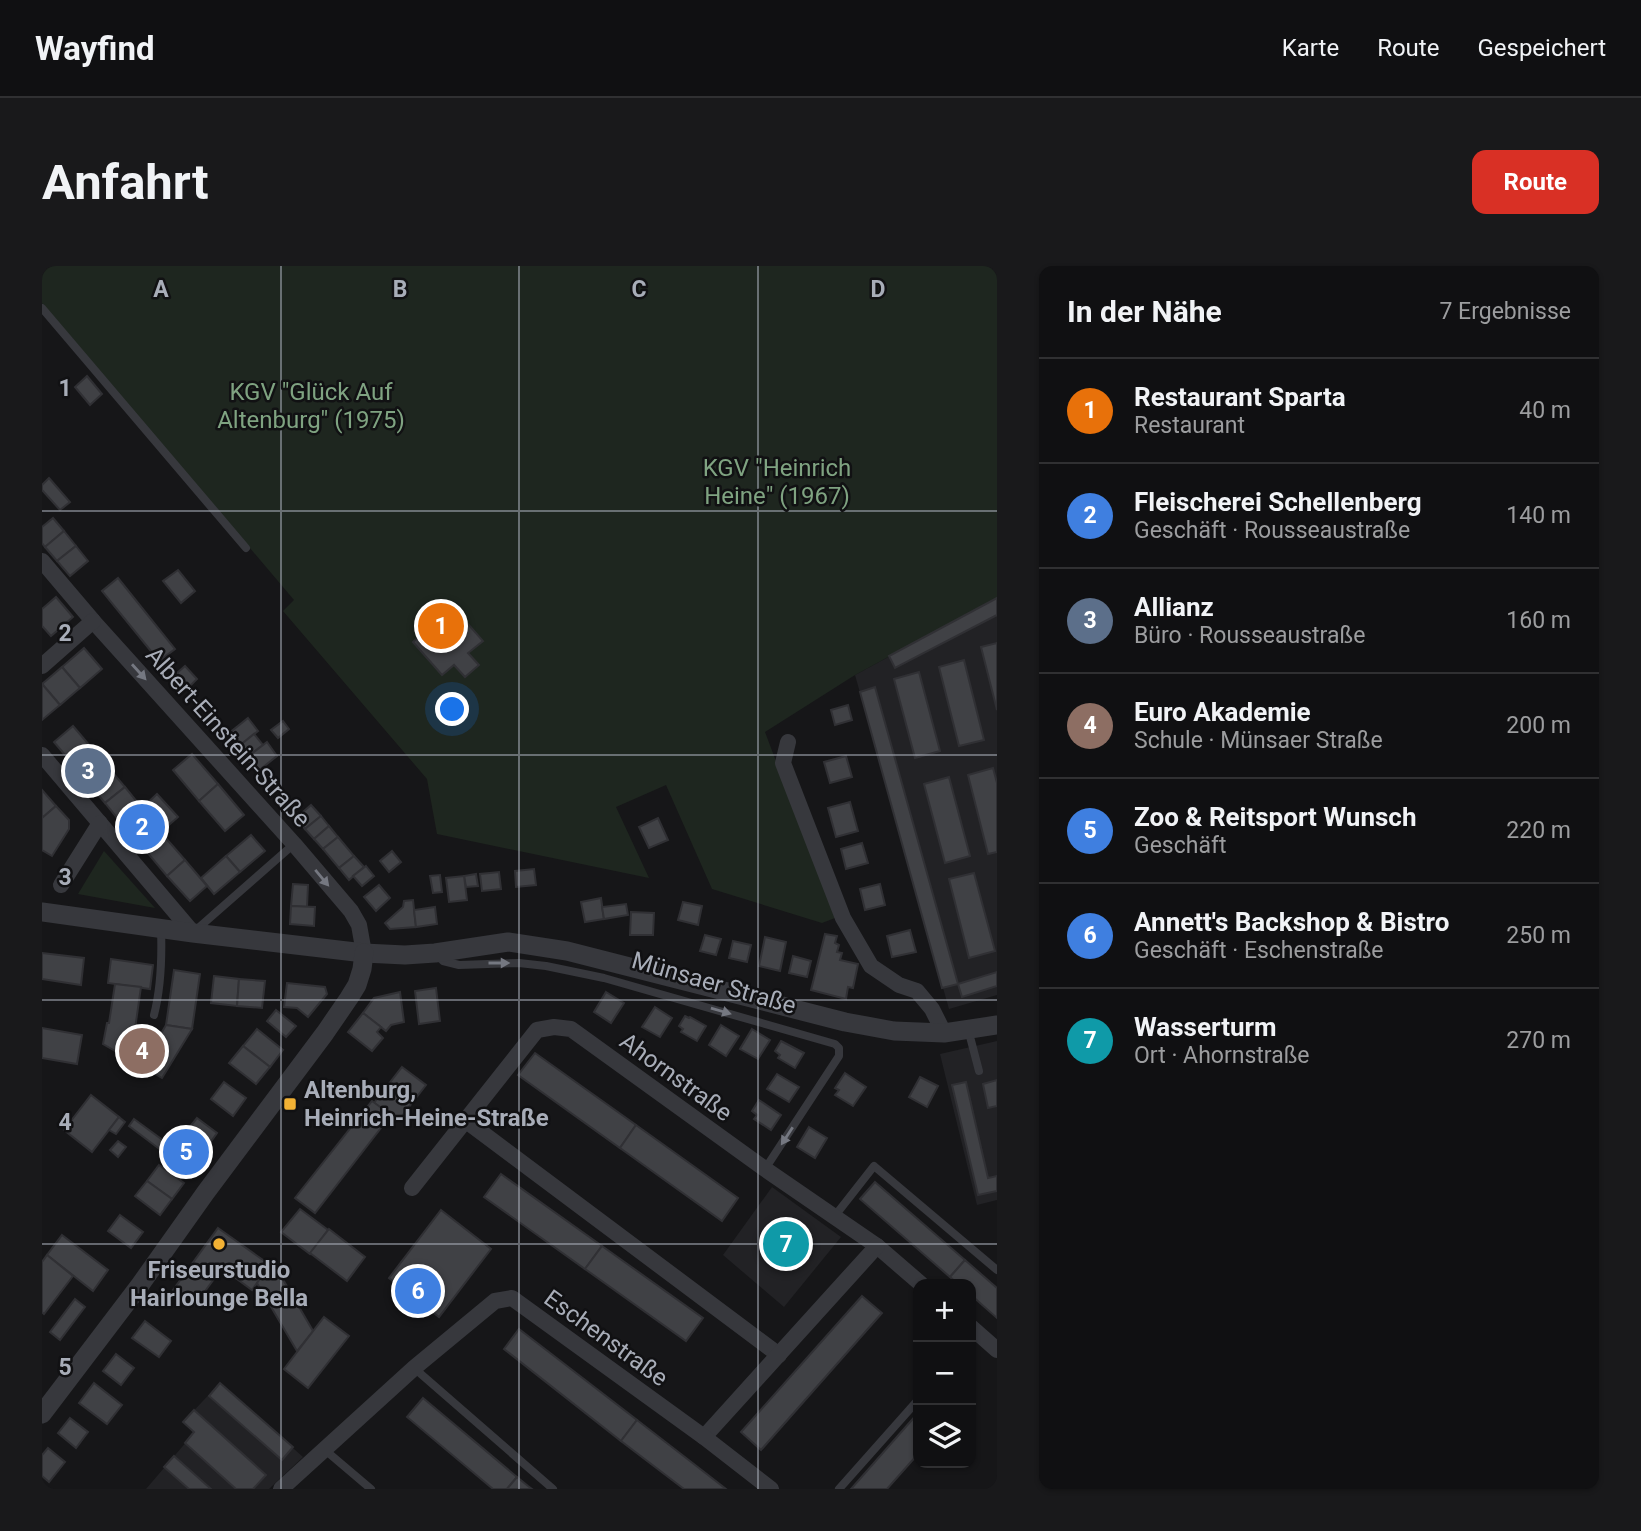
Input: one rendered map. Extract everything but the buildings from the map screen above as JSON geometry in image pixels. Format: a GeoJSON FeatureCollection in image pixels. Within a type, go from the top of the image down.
{"type":"FeatureCollection","features":[{"type":"Feature","properties":{"kind":"street","name":"Albert-Einstein-Straße"},"geometry":{"type":"LineString","coordinates":[[42,561],[351,911],[359,925],[364,953]]}},
{"type":"Feature","properties":{"kind":"street"},"geometry":{"type":"LineString","coordinates":[[42,666],[93,621]]}},
{"type":"Feature","properties":{"kind":"street"},"geometry":{"type":"LineString","coordinates":[[788,742],[783,763],[843,918],[871,966],[899,985],[917,991],[932,1009],[943,1033]]}},
{"type":"Feature","properties":{"kind":"street"},"geometry":{"type":"LineString","coordinates":[[42,755],[193,933]]}},
{"type":"Feature","properties":{"kind":"street"},"geometry":{"type":"LineString","coordinates":[[61,885],[100,822]]}},
{"type":"Feature","properties":{"kind":"street","name":"Münsaer Straße"},"geometry":{"type":"LineString","coordinates":[[42,912],[364,953],[435,953],[508,942],[567,951],[845,1022],[894,1031],[943,1033],[997,1026]]}},
{"type":"Feature","properties":{"kind":"street"},"geometry":{"type":"LineString","coordinates":[[42,1414],[325,1034],[357,985],[364,953]]}},
{"type":"Feature","properties":{"kind":"street","name":"Ahornstraße"},"geometry":{"type":"LineString","coordinates":[[412,1188],[537,1030],[554,1027],[571,1029],[877,1247],[915,1279]]}},
{"type":"Feature","properties":{"kind":"street"},"geometry":{"type":"LineString","coordinates":[[465,1120],[779,1355]]}},
{"type":"Feature","properties":{"kind":"street"},"geometry":{"type":"LineString","coordinates":[[704,1437],[877,1247]]}},
{"type":"Feature","properties":{"kind":"street","name":"Eschenstraße"},"geometry":{"type":"LineString","coordinates":[[281,1489],[414,1368],[495,1301],[512,1298],[771,1489]]}},
{"type":"Feature","properties":{"kind":"street"},"geometry":{"type":"LineString","coordinates":[[976,1335],[997,1350]]}},
{"type":"Feature","properties":{"kind":"lane"},"geometry":{"type":"LineString","coordinates":[[42,308],[246,548]]}},
{"type":"Feature","properties":{"kind":"lane"},"geometry":{"type":"LineString","coordinates":[[193,933],[294,844]]}},
{"type":"Feature","properties":{"kind":"lane"},"geometry":{"type":"LineString","coordinates":[[154,1015],[157,1004],[161,928]]}},
{"type":"Feature","properties":{"kind":"lane","name":"Münsaer Straße"},"geometry":{"type":"LineString","coordinates":[[435,953],[443,961],[459,965],[519,963],[604,978],[835,1044],[839,1048],[839,1056],[765,1169]]}},
{"type":"Feature","properties":{"kind":"lane"},"geometry":{"type":"LineString","coordinates":[[968,1029],[979,1071]]}},
{"type":"Feature","properties":{"kind":"lane"},"geometry":{"type":"LineString","coordinates":[[834,1217],[874,1166],[997,1270]]}},
{"type":"Feature","properties":{"kind":"lane"},"geometry":{"type":"LineString","coordinates":[[414,1368],[553,1489]]}},
{"type":"Feature","properties":{"kind":"lane"},"geometry":{"type":"LineString","coordinates":[[839,1489],[914,1405]]}},
{"type":"Feature","properties":{"kind":"lane"},"geometry":{"type":"LineString","coordinates":[[325,1450],[371,1489]]}},
{"type":"Feature","properties":{"kind":"shaded area"},"geometry":{"type":"Polygon","coordinates":[[[997,598],[997,995],[949,1009],[855,675],[997,598]]]}},
{"type":"Feature","properties":{"kind":"shaded area"},"geometry":{"type":"Polygon","coordinates":[[[997,1041],[997,1200],[977,1205],[940,1054],[997,1041]]]}},
{"type":"Feature","properties":{"kind":"shaded area"},"geometry":{"type":"Polygon","coordinates":[[[772,1187],[841,1237],[784,1307],[723,1255],[772,1187]]]}},
{"type":"Feature","properties":{"kind":"shaded area"},"geometry":{"type":"Polygon","coordinates":[[[220,1383],[303,1457],[269,1489],[146,1489],[194,1433],[183,1422],[220,1383]]]}},
{"type":"Feature","properties":{"kind":"green space","name":"KGV \"Heinrich Heine\" (1967)"},"geometry":{"type":"Polygon","coordinates":[[[42,266],[997,266],[997,598],[855,675],[765,732],[835,918],[822,923],[712,889],[666,785],[616,807],[649,878],[437,834],[427,779],[283,611],[294,600],[42,303],[42,266]]]}},
{"type":"Feature","properties":{"kind":"green space"},"geometry":{"type":"Polygon","coordinates":[[[104,851],[155,908],[78,894],[104,851]]]}},
{"type":"Feature","properties":{"kind":"place","name":"Restaurant Sparta"},"geometry":{"type":"Point","coordinates":[441,626]}},
{"type":"Feature","properties":{"kind":"place","name":"Allianz"},"geometry":{"type":"Point","coordinates":[88,771]}},
{"type":"Feature","properties":{"kind":"place","name":"Fleischerei Schellenberg"},"geometry":{"type":"Point","coordinates":[142,827]}},
{"type":"Feature","properties":{"kind":"place","name":"Euro Akademie"},"geometry":{"type":"Point","coordinates":[142,1051]}},
{"type":"Feature","properties":{"kind":"place","name":"Altenburg, Heinrich-Heine-Straße"},"geometry":{"type":"Point","coordinates":[290,1104]}},
{"type":"Feature","properties":{"kind":"place","name":"Zoo & Reitsport Wunsch"},"geometry":{"type":"Point","coordinates":[186,1152]}},
{"type":"Feature","properties":{"kind":"place","name":"Friseurstudio Hairlounge Bella"},"geometry":{"type":"Point","coordinates":[219,1244]}},
{"type":"Feature","properties":{"kind":"place","name":"Wasserturm"},"geometry":{"type":"Point","coordinates":[786,1244]}},
{"type":"Feature","properties":{"kind":"place","name":"Annett's Backshop & Bistro"},"geometry":{"type":"Point","coordinates":[418,1291]}},
{"type":"Feature","properties":{"kind":"park label","name":"KGV \"Glück Auf Altenburg\" (1975)"},"geometry":{"type":"Point","coordinates":[311,406]}}]}
